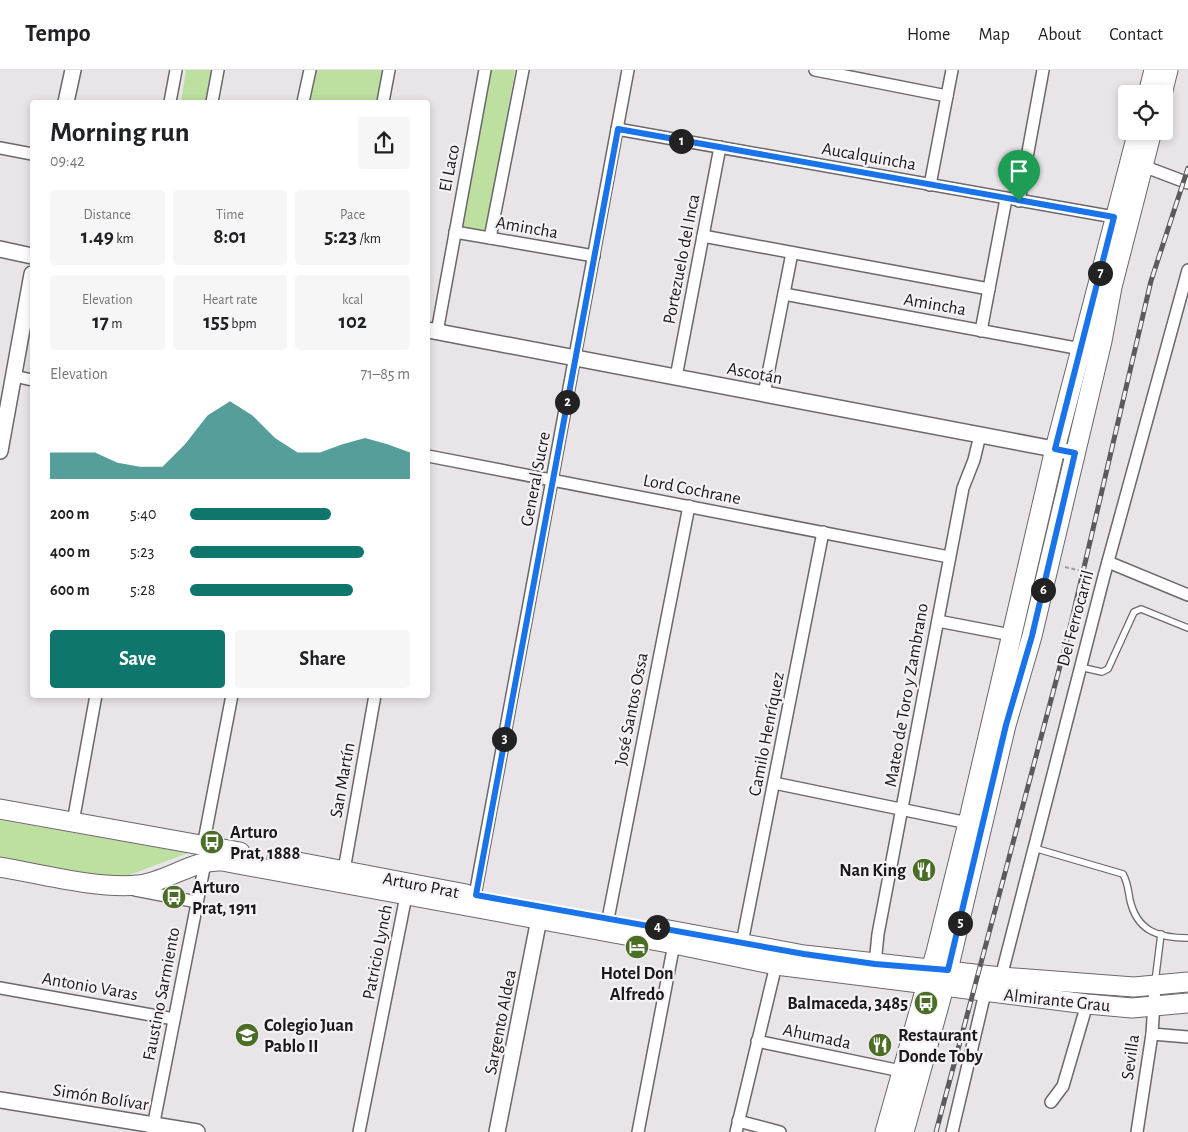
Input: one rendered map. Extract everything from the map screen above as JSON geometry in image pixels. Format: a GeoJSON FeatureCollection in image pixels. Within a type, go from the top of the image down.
{"type":"FeatureCollection","features":[{"type":"Feature","properties":{"kind":"main road"},"geometry":{"type":"LineString","coordinates":[[1150,85],[1154,70]]}},
{"type":"Feature","properties":{"kind":"main road"},"geometry":{"type":"LineString","coordinates":[[1164,85],[1168,70]]}},
{"type":"Feature","properties":{"kind":"main road"},"geometry":{"type":"LineString","coordinates":[[904,1132],[968,823],[1055,449],[1135,140]]}},
{"type":"Feature","properties":{"kind":"main road"},"geometry":{"type":"LineString","coordinates":[[885,1132],[901,1070],[937,978],[1006,725],[1027,658],[1102,341],[1112,287],[1150,140]]}},
{"type":"Feature","properties":{"kind":"main road","name":"Arturo Prat"},"geometry":{"type":"LineString","coordinates":[[0,809],[73,822],[204,854],[344,870],[804,954],[875,964],[937,978]]}},
{"type":"Feature","properties":{"kind":"main road","name":"Arturo Prat"},"geometry":{"type":"LineString","coordinates":[[204,854],[222,861],[674,944],[776,965],[937,978]]}},
{"type":"Feature","properties":{"kind":"main road","name":"Arturo Prat"},"geometry":{"type":"LineString","coordinates":[[0,868],[114,886],[153,882],[204,854]]}},
{"type":"Feature","properties":{"kind":"main road","name":"Almirante Grau"},"geometry":{"type":"LineString","coordinates":[[937,978],[1001,977],[1155,986],[1188,982]]}},
{"type":"Feature","properties":{"kind":"main road","name":"Almirante Grau"},"geometry":{"type":"LineString","coordinates":[[937,978],[985,992],[1087,1004],[1132,1008],[1188,1003]]}},
{"type":"Feature","properties":{"kind":"street"},"geometry":{"type":"LineString","coordinates":[[66,100],[73,70]]}},
{"type":"Feature","properties":{"kind":"street"},"geometry":{"type":"LineString","coordinates":[[170,100],[176,70]]}},
{"type":"Feature","properties":{"kind":"street"},"geometry":{"type":"LineString","coordinates":[[212,100],[218,70]]}},
{"type":"Feature","properties":{"kind":"street"},"geometry":{"type":"LineString","coordinates":[[303,100],[310,70]]}},
{"type":"Feature","properties":{"kind":"street"},"geometry":{"type":"LineString","coordinates":[[383,100],[389,70]]}},
{"type":"Feature","properties":{"kind":"street","name":"El Laco"},"geometry":{"type":"LineString","coordinates":[[432,331],[455,232],[485,70]]}},
{"type":"Feature","properties":{"kind":"street"},"geometry":{"type":"LineString","coordinates":[[490,238],[523,70]]}},
{"type":"Feature","properties":{"kind":"street","name":"General Sucre"},"geometry":{"type":"LineString","coordinates":[[476,895],[628,70]]}},
{"type":"Feature","properties":{"kind":"street"},"geometry":{"type":"LineString","coordinates":[[815,70],[947,96]]}},
{"type":"Feature","properties":{"kind":"street"},"geometry":{"type":"LineString","coordinates":[[930,185],[952,70]]}},
{"type":"Feature","properties":{"kind":"street"},"geometry":{"type":"LineString","coordinates":[[1019,201],[1043,70]]}},
{"type":"Feature","properties":{"kind":"street","name":"Aucalquincha"},"geometry":{"type":"LineString","coordinates":[[618,129],[1114,217]]}},
{"type":"Feature","properties":{"kind":"street","name":"Portezuelo del Inca"},"geometry":{"type":"LineString","coordinates":[[676,377],[720,147]]}},
{"type":"Feature","properties":{"kind":"street"},"geometry":{"type":"LineString","coordinates":[[0,148],[30,154]]}},
{"type":"Feature","properties":{"kind":"street"},"geometry":{"type":"LineString","coordinates":[[1143,166],[1188,183]]}},
{"type":"Feature","properties":{"kind":"street"},"geometry":{"type":"LineString","coordinates":[[982,331],[1006,199]]}},
{"type":"Feature","properties":{"kind":"street","name":"Amincha"},"geometry":{"type":"LineString","coordinates":[[455,232],[594,256]]}},
{"type":"Feature","properties":{"kind":"street","name":"Amincha"},"geometry":{"type":"LineString","coordinates":[[703,236],[989,289]]}},
{"type":"Feature","properties":{"kind":"street"},"geometry":{"type":"LineString","coordinates":[[0,249],[30,256]]}},
{"type":"Feature","properties":{"kind":"street"},"geometry":{"type":"LineString","coordinates":[[764,394],[792,253]]}},
{"type":"Feature","properties":{"kind":"street","name":"Del Ferrocarril"},"geometry":{"type":"LineString","coordinates":[[1001,977],[1104,576],[1188,270]]}},
{"type":"Feature","properties":{"kind":"street"},"geometry":{"type":"LineString","coordinates":[[0,451],[30,285]]}},
{"type":"Feature","properties":{"kind":"street","name":"Amincha"},"geometry":{"type":"LineString","coordinates":[[784,294],[1081,348]]}},
{"type":"Feature","properties":{"kind":"street","name":"Ascotán"},"geometry":{"type":"LineString","coordinates":[[432,331],[1075,453]]}},
{"type":"Feature","properties":{"kind":"street"},"geometry":{"type":"LineString","coordinates":[[14,376],[30,380]]}},
{"type":"Feature","properties":{"kind":"street","name":"Mateo de Toro y Zambrano"},"geometry":{"type":"LineString","coordinates":[[875,964],[878,934],[903,810],[949,557],[963,488],[974,460],[980,435]]}},
{"type":"Feature","properties":{"kind":"street","name":"Lord Cochrane"},"geometry":{"type":"LineString","coordinates":[[430,456],[949,557]]}},
{"type":"Feature","properties":{"kind":"street","name":"José Santos Ossa"},"geometry":{"type":"LineString","coordinates":[[608,919],[689,506]]}},
{"type":"Feature","properties":{"kind":"street","name":"Camilo Henríquez"},"geometry":{"type":"LineString","coordinates":[[742,943],[823,532]]}},
{"type":"Feature","properties":{"kind":"street"},"geometry":{"type":"LineString","coordinates":[[1108,562],[1188,595]]}},
{"type":"Feature","properties":{"kind":"street"},"geometry":{"type":"LineString","coordinates":[[938,621],[1012,636]]}},
{"type":"Feature","properties":{"kind":"street"},"geometry":{"type":"LineString","coordinates":[[73,822],[95,698]]}},
{"type":"Feature","properties":{"kind":"street","name":"Faustino Sarmiento"},"geometry":{"type":"LineString","coordinates":[[152,1128],[197,902],[231,698]]}},
{"type":"Feature","properties":{"kind":"street","name":"San Martín"},"geometry":{"type":"LineString","coordinates":[[344,870],[374,698]]}},
{"type":"Feature","properties":{"kind":"street"},"geometry":{"type":"LineString","coordinates":[[774,783],[968,823]]}},
{"type":"Feature","properties":{"kind":"street","name":"Arturo Prat"},"geometry":{"type":"LineString","coordinates":[[114,886],[197,902]]}},
{"type":"Feature","properties":{"kind":"street","name":"Patricio Lynch"},"geometry":{"type":"LineString","coordinates":[[359,1132],[406,896]]}},
{"type":"Feature","properties":{"kind":"street","name":"Sargento Aldea"},"geometry":{"type":"LineString","coordinates":[[497,1132],[540,919]]}},
{"type":"Feature","properties":{"kind":"street"},"geometry":{"type":"LineString","coordinates":[[638,1132],[674,944]]}},
{"type":"Feature","properties":{"kind":"street"},"geometry":{"type":"LineString","coordinates":[[776,965],[756,1041],[737,1127],[780,1132]]}},
{"type":"Feature","properties":{"kind":"street","name":"Sevilla"},"geometry":{"type":"LineString","coordinates":[[1137,1132],[1152,1034],[1155,986]]}},
{"type":"Feature","properties":{"kind":"street","name":"Antonio Varas"},"geometry":{"type":"LineString","coordinates":[[0,988],[174,1019]]}},
{"type":"Feature","properties":{"kind":"street"},"geometry":{"type":"LineString","coordinates":[[952,1132],[985,992]]}},
{"type":"Feature","properties":{"kind":"street"},"geometry":{"type":"LineString","coordinates":[[1051,1102],[1063,1086],[1087,1004]]}},
{"type":"Feature","properties":{"kind":"street"},"geometry":{"type":"LineString","coordinates":[[1152,1034],[1188,1038]]}},
{"type":"Feature","properties":{"kind":"street","name":"Ahumada"},"geometry":{"type":"LineString","coordinates":[[756,1041],[901,1070]]}},
{"type":"Feature","properties":{"kind":"street","name":"Simón Bolívar"},"geometry":{"type":"LineString","coordinates":[[0,1100],[152,1128],[197,1132]]}},
{"type":"Feature","properties":{"kind":"lane"},"geometry":{"type":"LineString","coordinates":[[1080,667],[1102,672],[1108,669],[1134,612],[1141,609],[1188,628]]}},
{"type":"Feature","properties":{"kind":"lane"},"geometry":{"type":"LineString","coordinates":[[1034,848],[1123,874],[1128,884],[1134,917],[1143,927],[1171,938],[1188,938]]}},
{"type":"Feature","properties":{"kind":"lane"},"geometry":{"type":"LineString","coordinates":[[1155,986],[1161,934]]}},
{"type":"Feature","properties":{"kind":"path"},"geometry":{"type":"LineString","coordinates":[[1049,564],[1104,576]]}},
{"type":"Feature","properties":{"kind":"green space"},"geometry":{"type":"Polygon","coordinates":[[[186,70],[212,70],[206,100],[181,100],[186,70]]]}},
{"type":"Feature","properties":{"kind":"green space"},"geometry":{"type":"Polygon","coordinates":[[[315,70],[386,70],[379,100],[308,100],[315,70]]]}},
{"type":"Feature","properties":{"kind":"green space"},"geometry":{"type":"Polygon","coordinates":[[[490,70],[515,70],[486,232],[460,228],[490,70]]]}},
{"type":"Feature","properties":{"kind":"green space"},"geometry":{"type":"Polygon","coordinates":[[[0,820],[188,853],[121,878],[0,859],[0,820]]]}},
{"type":"Feature","properties":{"kind":"railway"},"geometry":{"type":"LineString","coordinates":[[936,1132],[1068,636],[1151,281],[1188,168]]}},
{"type":"Feature","properties":{"kind":"place","name":"Arturo Prat, 1888"},"geometry":{"type":"Point","coordinates":[212,842]}},
{"type":"Feature","properties":{"kind":"place","name":"Nan King"},"geometry":{"type":"Point","coordinates":[924,870]}},
{"type":"Feature","properties":{"kind":"place","name":"Arturo Prat, 1911"},"geometry":{"type":"Point","coordinates":[174,897]}},
{"type":"Feature","properties":{"kind":"place","name":"Hotel Don Alfredo"},"geometry":{"type":"Point","coordinates":[637,947]}},
{"type":"Feature","properties":{"kind":"place","name":"Balmaceda, 3485"},"geometry":{"type":"Point","coordinates":[926,1003]}},
{"type":"Feature","properties":{"kind":"place","name":"Colegio Juan Pablo II"},"geometry":{"type":"Point","coordinates":[247,1035]}},
{"type":"Feature","properties":{"kind":"place","name":"Restaurant Donde Toby"},"geometry":{"type":"Point","coordinates":[880,1045]}},
{"type":"Feature","properties":{"kind":"route"},"geometry":{"type":"LineString","coordinates":[[618,129],[1019,201],[1114,217],[1055,449],[1075,453],[1032,636],[1000,748],[982,833],[948,970],[875,964],[804,954],[476,895],[618,129]]}}]}
